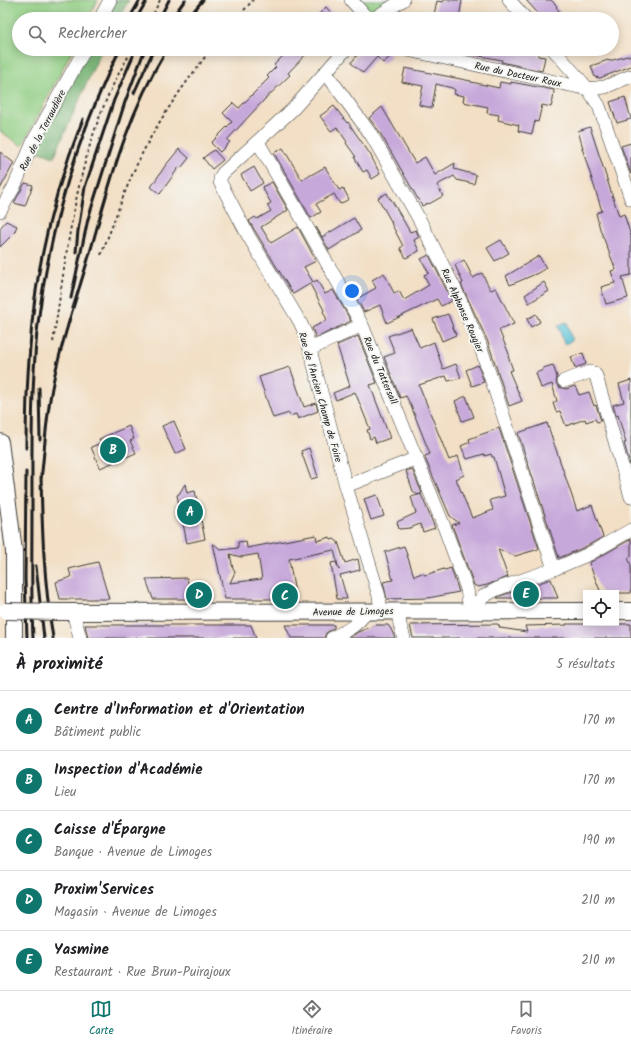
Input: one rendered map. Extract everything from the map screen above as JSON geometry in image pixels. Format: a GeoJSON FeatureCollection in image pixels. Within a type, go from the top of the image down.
{"type":"FeatureCollection","features":[{"type":"Feature","properties":{"kind":"main road"},"geometry":{"type":"LineString","coordinates":[[0,442],[14,551],[14,638]]}},
{"type":"Feature","properties":{"kind":"main road","name":"Avenue de Limoges"},"geometry":{"type":"LineString","coordinates":[[3,611],[583,611]]}},
{"type":"Feature","properties":{"kind":"main road"},"geometry":{"type":"LineString","coordinates":[[619,611],[631,611]]}},
{"type":"Feature","properties":{"kind":"street"},"geometry":{"type":"LineString","coordinates":[[104,12],[110,0]]}},
{"type":"Feature","properties":{"kind":"street"},"geometry":{"type":"LineString","coordinates":[[351,0],[362,12]]}},
{"type":"Feature","properties":{"kind":"street"},"geometry":{"type":"LineString","coordinates":[[384,12],[403,0]]}},
{"type":"Feature","properties":{"kind":"street"},"geometry":{"type":"LineString","coordinates":[[509,0],[520,12]]}},
{"type":"Feature","properties":{"kind":"street","name":"Rue de la Terraudière"},"geometry":{"type":"LineString","coordinates":[[0,211],[14,187],[34,140],[81,56]]}},
{"type":"Feature","properties":{"kind":"street","name":"Rue de l'Ancien Champ de Foire"},"geometry":{"type":"LineString","coordinates":[[340,56],[293,109],[223,174],[220,182],[249,236],[300,322],[310,349],[346,486],[379,596],[374,611]]}},
{"type":"Feature","properties":{"kind":"street","name":"Rue du Docteur Roux"},"geometry":{"type":"LineString","coordinates":[[435,56],[588,89],[605,87],[631,76]]}},
{"type":"Feature","properties":{"kind":"street"},"geometry":{"type":"LineString","coordinates":[[559,56],[588,89],[599,106],[631,199]]}},
{"type":"Feature","properties":{"kind":"street","name":"Rue Alphonse Rougier"},"geometry":{"type":"LineString","coordinates":[[326,73],[372,136],[418,217],[456,289],[480,345],[554,569]]}},
{"type":"Feature","properties":{"kind":"street","name":"Rue du Tattersall"},"geometry":{"type":"LineString","coordinates":[[258,142],[362,325],[417,458],[467,589],[470,611]]}},
{"type":"Feature","properties":{"kind":"street"},"geometry":{"type":"LineString","coordinates":[[310,349],[362,325]]}},
{"type":"Feature","properties":{"kind":"street"},"geometry":{"type":"LineString","coordinates":[[564,381],[590,372],[594,373],[596,376],[631,497]]}},
{"type":"Feature","properties":{"kind":"street"},"geometry":{"type":"LineString","coordinates":[[346,486],[417,458]]}},
{"type":"Feature","properties":{"kind":"street"},"geometry":{"type":"LineString","coordinates":[[470,611],[484,596],[491,592],[554,569],[589,554],[631,530]]}},
{"type":"Feature","properties":{"kind":"street"},"geometry":{"type":"LineString","coordinates":[[338,612],[338,635],[354,627],[374,611]]}},
{"type":"Feature","properties":{"kind":"street"},"geometry":{"type":"LineString","coordinates":[[398,611],[404,638]]}},
{"type":"Feature","properties":{"kind":"street"},"geometry":{"type":"LineString","coordinates":[[66,612],[80,638]]}},
{"type":"Feature","properties":{"kind":"path"},"geometry":{"type":"LineString","coordinates":[[154,12],[160,0]]}},
{"type":"Feature","properties":{"kind":"path"},"geometry":{"type":"LineString","coordinates":[[242,12],[253,0]]}},
{"type":"Feature","properties":{"kind":"path"},"geometry":{"type":"LineString","coordinates":[[53,342],[74,206],[82,169],[98,121],[129,56]]}},
{"type":"Feature","properties":{"kind":"path"},"geometry":{"type":"LineString","coordinates":[[101,255],[127,186],[144,149],[164,114],[205,56]]}},
{"type":"Feature","properties":{"kind":"green space"},"geometry":{"type":"Polygon","coordinates":[[[0,0],[98,0],[92,12],[12,12],[12,56],[69,56],[22,146],[0,131],[0,0]]]}},
{"type":"Feature","properties":{"kind":"green space"},"geometry":{"type":"Polygon","coordinates":[[[115,0],[129,0],[122,12],[109,12],[115,0]]]}},
{"type":"Feature","properties":{"kind":"green space"},"geometry":{"type":"Polygon","coordinates":[[[358,0],[392,0],[372,12],[358,0]]]}},
{"type":"Feature","properties":{"kind":"green space"},"geometry":{"type":"Polygon","coordinates":[[[85,56],[99,56],[54,157],[37,151],[63,97],[85,56]]]}},
{"type":"Feature","properties":{"kind":"water"},"geometry":{"type":"Polygon","coordinates":[[[567,322],[572,341],[564,344],[558,325],[567,322]]]}},
{"type":"Feature","properties":{"kind":"building"},"geometry":{"type":"Polygon","coordinates":[[[443,0],[462,0],[460,12],[435,12],[437,1],[443,2],[443,0]]]}},
{"type":"Feature","properties":{"kind":"building"},"geometry":{"type":"Polygon","coordinates":[[[526,0],[551,0],[560,12],[537,12],[526,0]]]}},
{"type":"Feature","properties":{"kind":"building"},"geometry":{"type":"Polygon","coordinates":[[[326,7],[331,12],[321,12],[326,7]]]}},
{"type":"Feature","properties":{"kind":"building"},"geometry":{"type":"Polygon","coordinates":[[[631,55],[631,66],[600,78],[595,77],[591,66],[608,60],[631,55]]]}},
{"type":"Feature","properties":{"kind":"building"},"geometry":{"type":"Polygon","coordinates":[[[283,56],[304,56],[288,73],[290,75],[263,101],[227,140],[230,142],[220,152],[211,143],[232,122],[223,113],[233,103],[239,108],[269,78],[267,76],[276,67],[274,65],[283,56]]]}},
{"type":"Feature","properties":{"kind":"building"},"geometry":{"type":"Polygon","coordinates":[[[356,56],[391,56],[383,63],[377,57],[363,73],[351,63],[356,56]]]}},
{"type":"Feature","properties":{"kind":"building"},"geometry":{"type":"Polygon","coordinates":[[[480,56],[545,57],[542,71],[501,62],[502,60],[480,56]]]}},
{"type":"Feature","properties":{"kind":"building"},"geometry":{"type":"Polygon","coordinates":[[[405,68],[499,88],[500,82],[511,84],[511,82],[554,90],[553,100],[551,107],[542,105],[538,122],[535,121],[532,134],[518,131],[519,125],[498,120],[499,115],[487,113],[488,107],[463,102],[464,96],[454,94],[455,90],[452,88],[436,84],[432,108],[419,105],[423,86],[402,82],[405,68]]]}},
{"type":"Feature","properties":{"kind":"building"},"geometry":{"type":"Polygon","coordinates":[[[625,97],[631,119],[617,123],[610,102],[625,97]]]}},
{"type":"Feature","properties":{"kind":"building"},"geometry":{"type":"Polygon","coordinates":[[[334,106],[347,123],[348,122],[370,154],[380,174],[372,179],[367,170],[363,172],[354,157],[356,157],[337,127],[331,131],[320,116],[334,106]]]}},
{"type":"Feature","properties":{"kind":"building"},"geometry":{"type":"Polygon","coordinates":[[[382,107],[415,163],[425,157],[435,175],[455,163],[454,169],[476,175],[474,184],[457,180],[454,176],[437,185],[443,196],[429,204],[428,203],[422,206],[379,131],[369,118],[382,107]]]}},
{"type":"Feature","properties":{"kind":"building"},"geometry":{"type":"Polygon","coordinates":[[[590,127],[619,216],[624,214],[631,236],[631,275],[622,277],[628,298],[606,304],[601,287],[615,283],[611,271],[616,270],[600,229],[596,213],[602,211],[578,131],[590,127]]]}},
{"type":"Feature","properties":{"kind":"building"},"geometry":{"type":"Polygon","coordinates":[[[631,143],[631,174],[621,146],[631,143]]]}},
{"type":"Feature","properties":{"kind":"building"},"geometry":{"type":"Polygon","coordinates":[[[283,148],[302,180],[325,167],[339,190],[343,188],[349,199],[340,204],[334,194],[316,204],[321,212],[311,218],[274,153],[283,148]]]}},
{"type":"Feature","properties":{"kind":"building"},"geometry":{"type":"Polygon","coordinates":[[[179,149],[189,158],[181,168],[179,167],[160,194],[151,187],[179,149]]]}},
{"type":"Feature","properties":{"kind":"building"},"geometry":{"type":"Polygon","coordinates":[[[214,150],[223,160],[212,169],[203,158],[214,150]]]}},
{"type":"Feature","properties":{"kind":"building"},"geometry":{"type":"Polygon","coordinates":[[[0,152],[14,163],[0,189],[0,152]]]}},
{"type":"Feature","properties":{"kind":"building"},"geometry":{"type":"Polygon","coordinates":[[[254,167],[263,183],[250,191],[241,175],[254,167]]]}},
{"type":"Feature","properties":{"kind":"building"},"geometry":{"type":"Polygon","coordinates":[[[272,182],[288,210],[261,227],[271,243],[298,227],[316,261],[304,267],[313,282],[293,294],[249,221],[255,217],[257,219],[271,211],[267,205],[271,203],[262,187],[272,182]]]}},
{"type":"Feature","properties":{"kind":"building"},"geometry":{"type":"Polygon","coordinates":[[[25,183],[33,185],[25,206],[14,203],[25,183]]]}},
{"type":"Feature","properties":{"kind":"building"},"geometry":{"type":"Polygon","coordinates":[[[387,193],[410,232],[416,230],[419,237],[414,240],[419,251],[406,258],[400,248],[403,246],[378,198],[387,193]]]}},
{"type":"Feature","properties":{"kind":"building"},"geometry":{"type":"Polygon","coordinates":[[[354,218],[361,230],[329,250],[316,227],[322,237],[354,218]]]}},
{"type":"Feature","properties":{"kind":"building"},"geometry":{"type":"Polygon","coordinates":[[[6,221],[17,226],[14,233],[0,247],[0,228],[6,221]]]}},
{"type":"Feature","properties":{"kind":"building"},"geometry":{"type":"Polygon","coordinates":[[[501,240],[509,253],[495,261],[487,248],[501,240]]]}},
{"type":"Feature","properties":{"kind":"building"},"geometry":{"type":"Polygon","coordinates":[[[429,255],[452,301],[441,306],[437,299],[387,323],[380,305],[364,312],[354,294],[357,292],[360,297],[376,288],[372,280],[384,273],[394,293],[399,291],[404,300],[429,285],[424,275],[429,273],[421,259],[429,255]]]}},
{"type":"Feature","properties":{"kind":"building"},"geometry":{"type":"Polygon","coordinates":[[[539,256],[546,268],[510,285],[506,276],[539,256]]]}},
{"type":"Feature","properties":{"kind":"building"},"geometry":{"type":"Polygon","coordinates":[[[464,260],[473,278],[482,273],[490,289],[496,288],[514,324],[499,330],[509,354],[508,356],[513,370],[509,371],[522,401],[509,406],[488,342],[461,284],[463,283],[455,265],[464,260]]]}},
{"type":"Feature","properties":{"kind":"building"},"geometry":{"type":"Polygon","coordinates":[[[317,280],[325,294],[333,290],[351,321],[316,338],[312,328],[327,320],[323,311],[324,310],[310,284],[317,280]]]}},
{"type":"Feature","properties":{"kind":"building"},"geometry":{"type":"Polygon","coordinates":[[[544,282],[549,291],[529,303],[525,295],[544,282]]]}},
{"type":"Feature","properties":{"kind":"building"},"geometry":{"type":"Polygon","coordinates":[[[448,314],[456,335],[442,341],[433,319],[448,314]]]}},
{"type":"Feature","properties":{"kind":"building"},"geometry":{"type":"Polygon","coordinates":[[[536,314],[540,322],[531,327],[527,319],[536,314]]]}},
{"type":"Feature","properties":{"kind":"building"},"geometry":{"type":"Polygon","coordinates":[[[411,328],[420,348],[434,342],[443,369],[456,364],[461,378],[448,381],[446,376],[419,385],[449,460],[458,456],[464,475],[456,479],[472,518],[493,510],[490,500],[505,496],[494,457],[492,457],[491,454],[485,456],[484,454],[467,459],[461,446],[470,442],[469,439],[499,428],[539,549],[515,556],[498,549],[508,577],[487,585],[478,587],[474,585],[452,525],[459,523],[450,516],[425,458],[425,456],[430,454],[411,406],[406,396],[400,398],[384,357],[395,353],[388,336],[411,328]]]}},
{"type":"Feature","properties":{"kind":"building"},"geometry":{"type":"Polygon","coordinates":[[[358,336],[377,383],[370,385],[390,438],[376,443],[374,437],[370,439],[367,430],[370,429],[355,392],[336,400],[333,393],[350,386],[337,345],[358,336]]]}},
{"type":"Feature","properties":{"kind":"building"},"geometry":{"type":"Polygon","coordinates":[[[583,353],[586,364],[575,368],[571,357],[583,353]]]}},
{"type":"Feature","properties":{"kind":"building"},"geometry":{"type":"Polygon","coordinates":[[[478,365],[484,382],[472,386],[466,370],[478,365]]]}},
{"type":"Feature","properties":{"kind":"building"},"geometry":{"type":"Polygon","coordinates":[[[553,365],[557,377],[556,383],[559,387],[566,389],[575,386],[579,395],[589,392],[594,406],[596,405],[601,421],[597,422],[595,419],[586,422],[585,419],[566,426],[560,411],[556,412],[553,403],[557,401],[552,384],[541,388],[536,373],[543,370],[543,368],[553,365]]]}},
{"type":"Feature","properties":{"kind":"building"},"geometry":{"type":"Polygon","coordinates":[[[290,367],[304,407],[316,403],[318,411],[298,419],[296,414],[290,416],[289,413],[273,418],[259,377],[290,367]]]}},
{"type":"Feature","properties":{"kind":"building"},"geometry":{"type":"Polygon","coordinates":[[[631,380],[631,468],[618,415],[616,416],[613,405],[624,402],[619,384],[631,380]]]}},
{"type":"Feature","properties":{"kind":"building"},"geometry":{"type":"Polygon","coordinates":[[[466,396],[474,417],[462,421],[455,401],[466,396]]]}},
{"type":"Feature","properties":{"kind":"building"},"geometry":{"type":"Polygon","coordinates":[[[174,421],[186,449],[175,454],[162,426],[174,421]]]}},
{"type":"Feature","properties":{"kind":"building"},"geometry":{"type":"Polygon","coordinates":[[[547,423],[577,511],[592,505],[603,537],[585,547],[559,558],[518,433],[547,423]]]}},
{"type":"Feature","properties":{"kind":"building"},"geometry":{"type":"Polygon","coordinates":[[[129,426],[134,439],[130,441],[136,453],[100,468],[91,447],[101,443],[99,439],[129,426]]]}},
{"type":"Feature","properties":{"kind":"building"},"geometry":{"type":"Polygon","coordinates":[[[309,448],[318,477],[311,479],[301,451],[309,448]]]}},
{"type":"Feature","properties":{"kind":"building"},"geometry":{"type":"Polygon","coordinates":[[[412,469],[422,493],[418,495],[413,491],[406,471],[412,469]]]}},
{"type":"Feature","properties":{"kind":"building"},"geometry":{"type":"Polygon","coordinates":[[[185,484],[187,493],[195,491],[205,539],[187,543],[177,495],[185,484]]]}},
{"type":"Feature","properties":{"kind":"building"},"geometry":{"type":"Polygon","coordinates":[[[421,494],[435,528],[423,532],[420,524],[410,528],[399,529],[397,522],[416,513],[411,497],[421,494]]]}},
{"type":"Feature","properties":{"kind":"building"},"geometry":{"type":"Polygon","coordinates":[[[377,495],[384,516],[371,520],[364,499],[377,495]]]}},
{"type":"Feature","properties":{"kind":"building"},"geometry":{"type":"Polygon","coordinates":[[[316,535],[317,541],[330,537],[331,540],[334,539],[338,542],[345,563],[358,559],[360,570],[340,575],[347,599],[337,599],[331,563],[336,562],[339,570],[334,550],[289,559],[296,599],[225,599],[213,543],[221,550],[238,548],[238,542],[246,541],[247,548],[316,535]],[[230,554],[235,572],[230,583],[262,579],[258,554],[241,557],[230,554]]]}},
{"type":"Feature","properties":{"kind":"building"},"geometry":{"type":"Polygon","coordinates":[[[631,539],[631,556],[628,558],[631,565],[631,593],[619,593],[619,590],[600,590],[589,563],[631,539]]]}},
{"type":"Feature","properties":{"kind":"building"},"geometry":{"type":"Polygon","coordinates":[[[404,546],[414,576],[422,573],[425,575],[451,568],[459,592],[428,598],[387,599],[383,582],[393,580],[385,552],[404,546]]]}},
{"type":"Feature","properties":{"kind":"building"},"geometry":{"type":"Polygon","coordinates":[[[98,562],[109,599],[60,599],[56,582],[71,577],[69,569],[98,562]]]}},
{"type":"Feature","properties":{"kind":"building"},"geometry":{"type":"Polygon","coordinates":[[[187,578],[189,588],[207,588],[208,599],[153,599],[146,579],[187,578]]]}},
{"type":"Feature","properties":{"kind":"building"},"geometry":{"type":"Polygon","coordinates":[[[551,579],[558,598],[497,598],[500,596],[551,579]]]}},
{"type":"Feature","properties":{"kind":"building"},"geometry":{"type":"Polygon","coordinates":[[[498,624],[500,628],[527,632],[525,626],[583,624],[583,626],[619,626],[619,624],[631,624],[631,638],[413,638],[410,625],[498,624]]]}},
{"type":"Feature","properties":{"kind":"building"},"geometry":{"type":"Polygon","coordinates":[[[85,625],[251,625],[256,638],[88,638],[85,625]]]}},
{"type":"Feature","properties":{"kind":"building"},"geometry":{"type":"Polygon","coordinates":[[[285,625],[334,625],[334,628],[326,633],[324,638],[291,638],[285,625]]]}},
{"type":"Feature","properties":{"kind":"building"},"geometry":{"type":"Polygon","coordinates":[[[376,625],[388,625],[395,638],[349,638],[358,632],[376,625]]]}},
{"type":"Feature","properties":{"kind":"railway"},"geometry":{"type":"LineString","coordinates":[[133,12],[140,0]]}},
{"type":"Feature","properties":{"kind":"railway"},"geometry":{"type":"LineString","coordinates":[[140,12],[147,0]]}},
{"type":"Feature","properties":{"kind":"railway"},"geometry":{"type":"LineString","coordinates":[[163,12],[169,0]]}},
{"type":"Feature","properties":{"kind":"railway"},"geometry":{"type":"LineString","coordinates":[[176,12],[185,0]]}},
{"type":"Feature","properties":{"kind":"railway"},"geometry":{"type":"LineString","coordinates":[[193,12],[203,0]]}},
{"type":"Feature","properties":{"kind":"railway"},"geometry":{"type":"LineString","coordinates":[[33,638],[33,399],[35,354],[42,295],[48,259],[66,187],[90,117],[117,56]]}},
{"type":"Feature","properties":{"kind":"railway"},"geometry":{"type":"LineString","coordinates":[[76,252],[85,187],[114,100],[133,56]]}},
{"type":"Feature","properties":{"kind":"railway"},"geometry":{"type":"LineString","coordinates":[[71,298],[88,219],[125,102],[142,56]]}},
{"type":"Feature","properties":{"kind":"railway"},"geometry":{"type":"LineString","coordinates":[[134,93],[151,56]]}},
{"type":"Feature","properties":{"kind":"railway"},"geometry":{"type":"LineString","coordinates":[[41,480],[51,395],[66,333],[122,146],[141,97],[163,56]]}},
{"type":"Feature","properties":{"kind":"railway"},"geometry":{"type":"LineString","coordinates":[[26,448],[28,372],[36,289],[41,260],[63,174],[83,119]]}},
{"type":"Feature","properties":{"kind":"railway"},"geometry":{"type":"LineString","coordinates":[[39,388],[40,440]]}},
{"type":"Feature","properties":{"kind":"railway"},"geometry":{"type":"LineString","coordinates":[[26,472],[25,579],[27,638]]}},
{"type":"Feature","properties":{"kind":"railway"},"geometry":{"type":"LineString","coordinates":[[41,474],[44,556],[47,597],[53,638]]}},
{"type":"Feature","properties":{"kind":"railway"},"geometry":{"type":"LineString","coordinates":[[36,566],[44,638]]}},
{"type":"Feature","properties":{"kind":"place","name":"Inspection d'Académie"},"geometry":{"type":"Point","coordinates":[113,450]}},
{"type":"Feature","properties":{"kind":"place","name":"Centre d'Information et d'Orientation"},"geometry":{"type":"Point","coordinates":[190,512]}},
{"type":"Feature","properties":{"kind":"place","name":"Yasmine"},"geometry":{"type":"Point","coordinates":[526,594]}},
{"type":"Feature","properties":{"kind":"place","name":"Proxim'Services"},"geometry":{"type":"Point","coordinates":[199,595]}},
{"type":"Feature","properties":{"kind":"place","name":"Caisse d'Épargne"},"geometry":{"type":"Point","coordinates":[285,596]}}]}
